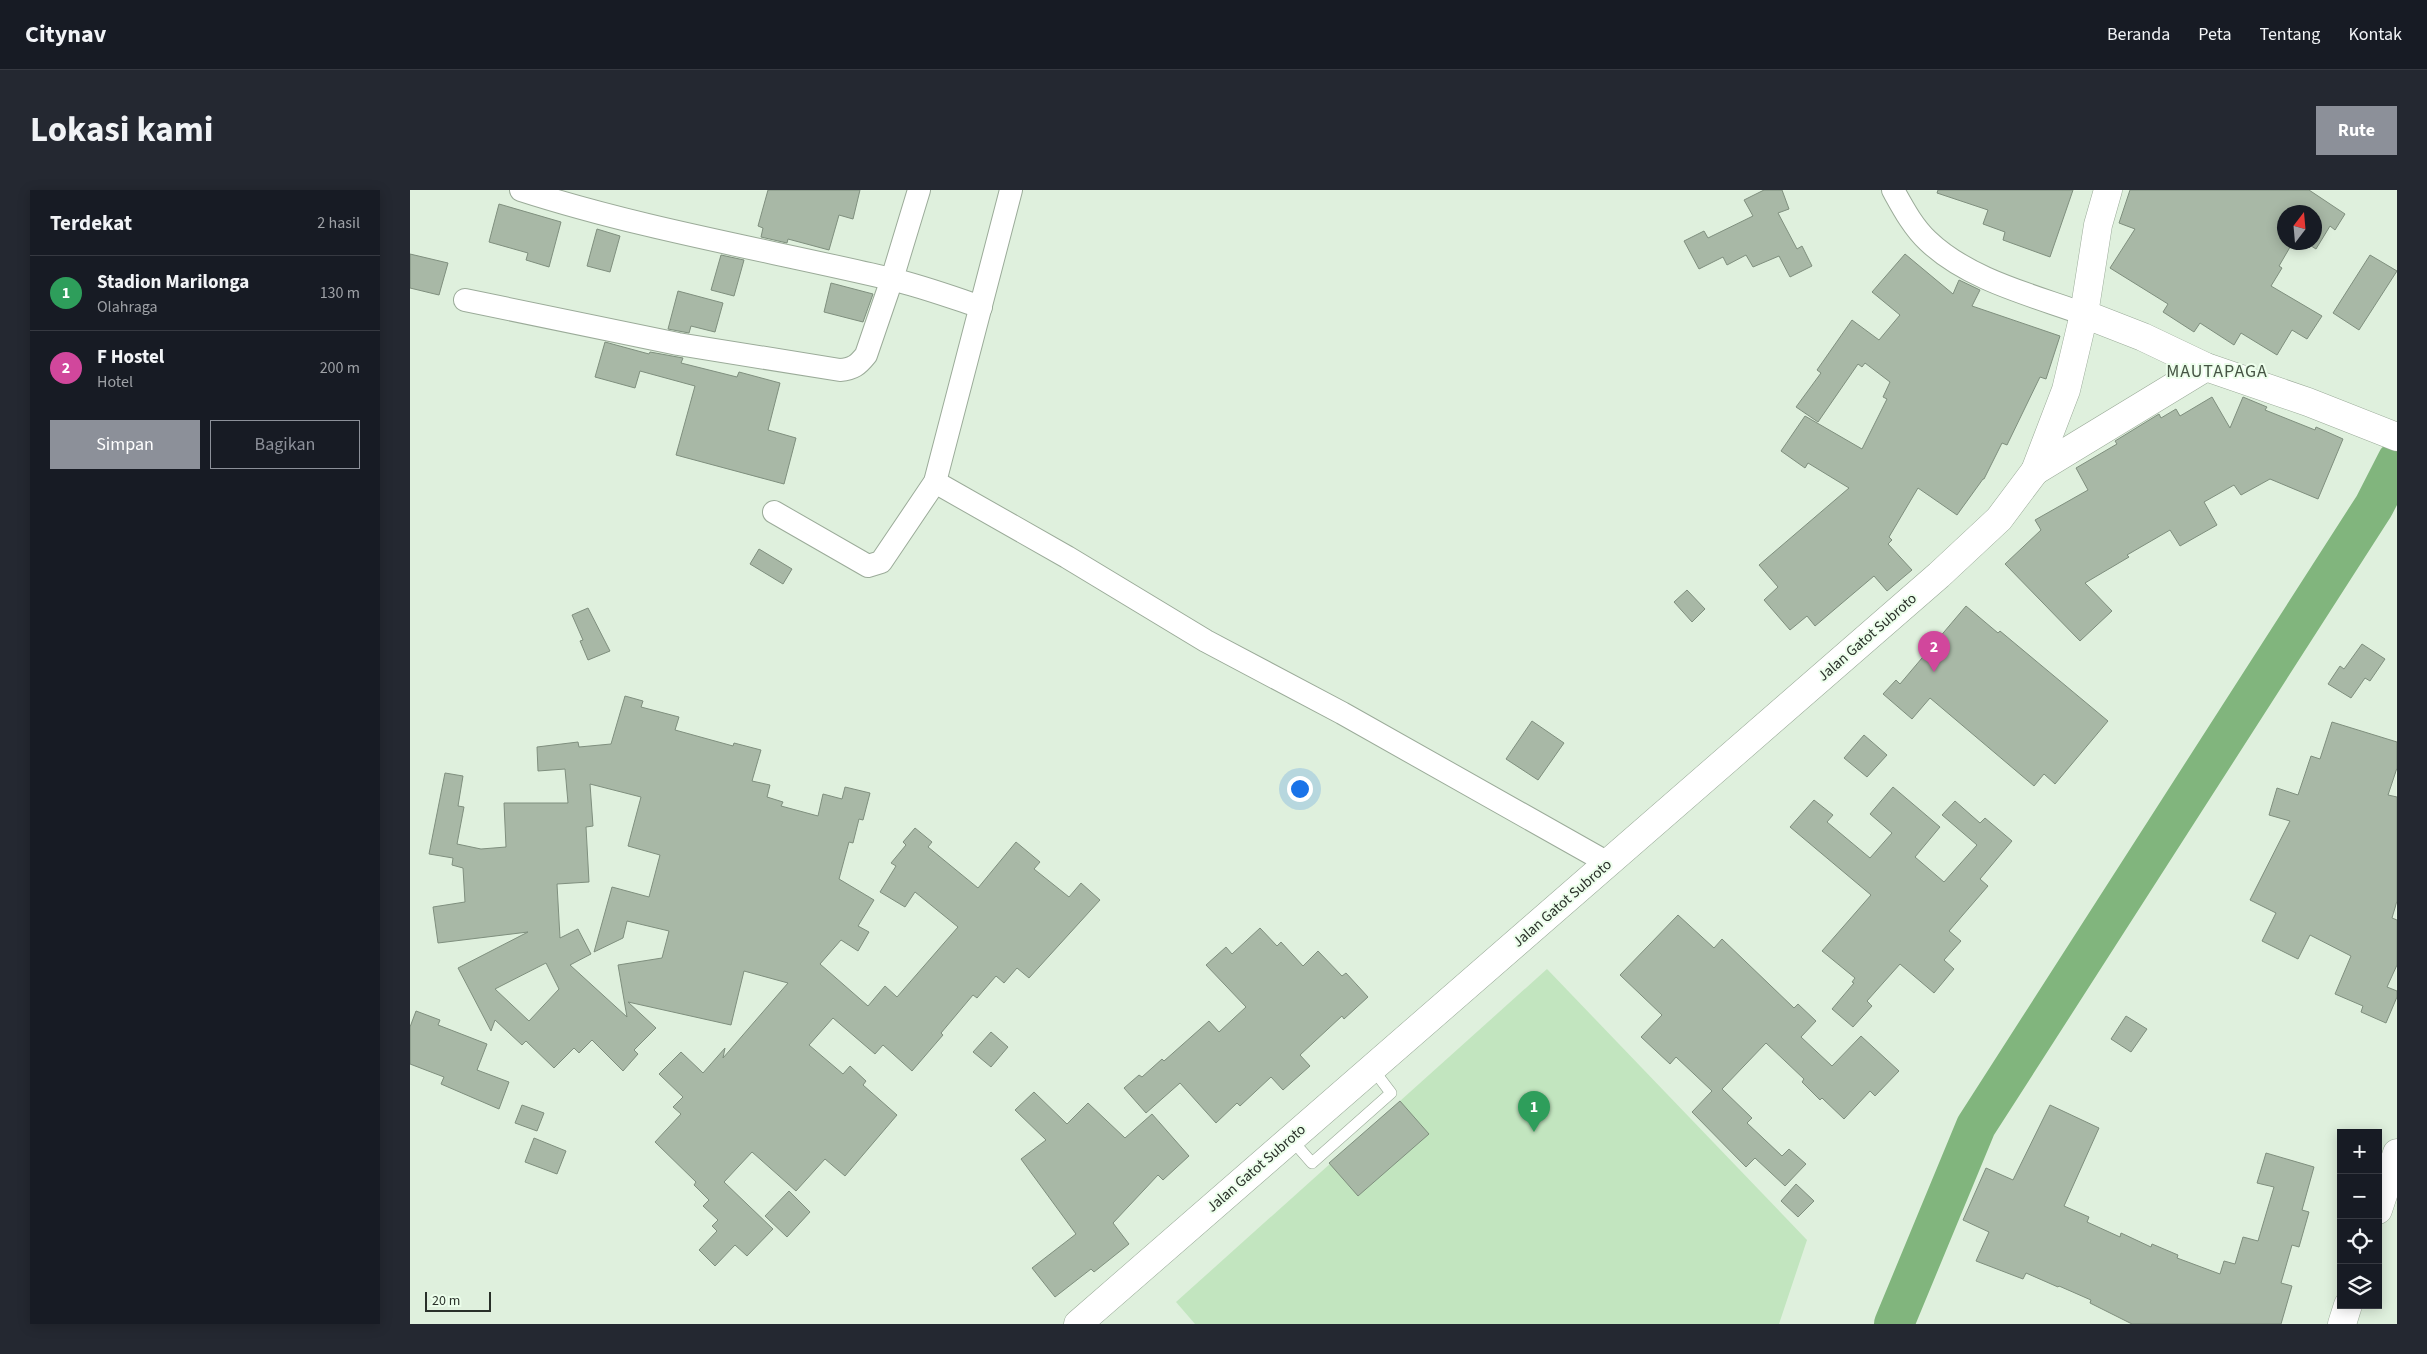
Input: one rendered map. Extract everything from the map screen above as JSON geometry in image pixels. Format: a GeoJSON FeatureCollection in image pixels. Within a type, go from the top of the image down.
{"type":"FeatureCollection","features":[{"type":"Feature","properties":{"kind":"main road"},"geometry":{"type":"LineString","coordinates":[[2035,471],[2066,390],[2084,314],[2098,225],[2108,190]]}},
{"type":"Feature","properties":{"kind":"main road"},"geometry":{"type":"LineString","coordinates":[[2084,314],[2143,337],[2206,367],[2308,402],[2397,436]]}},
{"type":"Feature","properties":{"kind":"main road"},"geometry":{"type":"LineString","coordinates":[[2035,471],[2206,367]]}},
{"type":"Feature","properties":{"kind":"main road","name":"Jalan Gatot Subroto"},"geometry":{"type":"LineString","coordinates":[[1078,1324],[1959,556],[1999,520],[2035,471]]}},
{"type":"Feature","properties":{"kind":"main road"},"geometry":{"type":"LineString","coordinates":[[2382,1198],[2397,1152]]}},
{"type":"Feature","properties":{"kind":"main road"},"geometry":{"type":"LineString","coordinates":[[2342,1324],[2347,1309]]}},
{"type":"Feature","properties":{"kind":"street"},"geometry":{"type":"LineString","coordinates":[[522,190],[587,210],[753,250],[892,279],[981,307]]}},
{"type":"Feature","properties":{"kind":"street"},"geometry":{"type":"LineString","coordinates":[[465,300],[678,344],[840,370],[849,369],[858,365],[866,355],[892,279],[919,190]]}},
{"type":"Feature","properties":{"kind":"street"},"geometry":{"type":"LineString","coordinates":[[774,512],[868,566],[881,562],[886,556],[935,482],[1011,190]]}},
{"type":"Feature","properties":{"kind":"street"},"geometry":{"type":"LineString","coordinates":[[1893,190],[1906,213],[1927,240],[1949,259],[1984,277],[2084,314]]}},
{"type":"Feature","properties":{"kind":"street"},"geometry":{"type":"LineString","coordinates":[[935,482],[1067,557],[1206,641],[1350,718],[1608,863]]}},
{"type":"Feature","properties":{"kind":"green space"},"geometry":{"type":"Polygon","coordinates":[[[1547,969],[1807,1240],[1779,1324],[1195,1324],[1176,1302],[1547,969]]]}},
{"type":"Feature","properties":{"kind":"building"},"geometry":{"type":"Polygon","coordinates":[[[768,190],[860,190],[853,219],[839,215],[829,250],[788,239],[787,243],[761,237],[763,228],[758,226],[768,190]]]}},
{"type":"Feature","properties":{"kind":"building"},"geometry":{"type":"Polygon","coordinates":[[[1764,190],[1782,190],[1789,209],[1778,213],[1797,249],[1802,246],[1812,266],[1790,277],[1779,256],[1753,267],[1746,255],[1727,265],[1723,257],[1699,269],[1684,241],[1704,231],[1708,238],[1753,216],[1744,200],[1764,190]]]}},
{"type":"Feature","properties":{"kind":"building"},"geometry":{"type":"Polygon","coordinates":[[[1938,190],[2073,190],[2050,257],[2003,240],[2005,232],[1983,224],[1988,210],[1937,193],[1938,190]]]}},
{"type":"Feature","properties":{"kind":"building"},"geometry":{"type":"Polygon","coordinates":[[[2130,190],[2309,190],[2345,214],[2335,230],[2330,226],[2322,239],[2322,205],[2277,205],[2277,250],[2288,250],[2279,266],[2282,268],[2271,286],[2322,316],[2307,339],[2292,330],[2277,355],[2241,333],[2234,345],[2200,323],[2194,332],[2163,312],[2168,304],[2110,268],[2135,229],[2119,223],[2130,190]]]}},
{"type":"Feature","properties":{"kind":"building"},"geometry":{"type":"Polygon","coordinates":[[[499,204],[561,222],[549,267],[526,260],[528,253],[489,242],[499,204]]]}},
{"type":"Feature","properties":{"kind":"building"},"geometry":{"type":"Polygon","coordinates":[[[597,229],[620,236],[610,272],[587,266],[597,229]]]}},
{"type":"Feature","properties":{"kind":"building"},"geometry":{"type":"Polygon","coordinates":[[[410,254],[448,263],[439,295],[410,288],[410,254]]]}},
{"type":"Feature","properties":{"kind":"building"},"geometry":{"type":"Polygon","coordinates":[[[1905,254],[1953,294],[1959,280],[1980,290],[1972,306],[2060,336],[2046,379],[2040,377],[2007,445],[2002,443],[1984,479],[1957,515],[1918,488],[1889,537],[1892,540],[1888,544],[1912,570],[1887,591],[1874,576],[1815,626],[1807,616],[1790,630],[1764,600],[1778,587],[1759,565],[1849,488],[1808,463],[1805,468],[1781,451],[1805,416],[1862,449],[1887,399],[1883,397],[1890,382],[1865,363],[1862,367],[1858,364],[1818,422],[1796,407],[1821,373],[1817,370],[1852,320],[1879,340],[1900,315],[1872,292],[1905,254]]]}},
{"type":"Feature","properties":{"kind":"building"},"geometry":{"type":"Polygon","coordinates":[[[721,255],[744,260],[734,296],[711,290],[721,255]]]}},
{"type":"Feature","properties":{"kind":"building"},"geometry":{"type":"Polygon","coordinates":[[[2370,255],[2397,271],[2359,330],[2333,313],[2370,255]]]}},
{"type":"Feature","properties":{"kind":"building"},"geometry":{"type":"Polygon","coordinates":[[[831,283],[873,294],[863,322],[824,312],[831,283]]]}},
{"type":"Feature","properties":{"kind":"building"},"geometry":{"type":"Polygon","coordinates":[[[678,291],[723,303],[715,332],[691,326],[689,333],[668,329],[678,291]]]}},
{"type":"Feature","properties":{"kind":"building"},"geometry":{"type":"Polygon","coordinates":[[[605,342],[649,354],[650,352],[683,358],[681,363],[737,377],[739,372],[780,383],[768,430],[796,438],[784,484],[676,455],[695,386],[640,371],[635,388],[595,377],[605,342]]]}},
{"type":"Feature","properties":{"kind":"building"},"geometry":{"type":"Polygon","coordinates":[[[2212,397],[2230,428],[2243,397],[2267,407],[2265,410],[2315,430],[2316,427],[2343,439],[2318,499],[2270,479],[2241,495],[2234,485],[2204,502],[2217,525],[2180,546],[2170,530],[2127,555],[2129,557],[2085,583],[2112,611],[2080,641],[2005,564],[2041,530],[2035,520],[2088,490],[2076,468],[2117,444],[2115,441],[2159,414],[2161,418],[2176,409],[2180,416],[2212,397]]]}},
{"type":"Feature","properties":{"kind":"building"},"geometry":{"type":"Polygon","coordinates":[[[759,549],[792,569],[783,584],[750,564],[759,549]]]}},
{"type":"Feature","properties":{"kind":"building"},"geometry":{"type":"Polygon","coordinates":[[[1687,590],[1705,609],[1692,622],[1674,602],[1687,590]]]}},
{"type":"Feature","properties":{"kind":"building"},"geometry":{"type":"Polygon","coordinates":[[[1966,606],[1998,633],[2000,631],[2108,721],[2055,784],[2044,774],[2034,786],[1930,698],[1912,719],[1883,694],[1896,680],[1900,684],[1966,606]]]}},
{"type":"Feature","properties":{"kind":"building"},"geometry":{"type":"Polygon","coordinates":[[[588,608],[610,651],[588,660],[580,641],[583,640],[572,615],[588,608]]]}},
{"type":"Feature","properties":{"kind":"building"},"geometry":{"type":"Polygon","coordinates":[[[2362,644],[2385,659],[2370,681],[2365,678],[2351,698],[2328,684],[2340,666],[2344,669],[2362,644]]]}},
{"type":"Feature","properties":{"kind":"building"},"geometry":{"type":"Polygon","coordinates":[[[625,696],[643,701],[641,707],[679,717],[675,730],[733,746],[734,743],[761,750],[752,781],[770,785],[767,797],[783,802],[781,806],[818,816],[823,794],[842,799],[845,787],[870,793],[863,820],[859,819],[853,843],[849,842],[839,879],[874,900],[858,926],[869,932],[858,951],[841,940],[820,964],[868,1006],[885,986],[897,997],[958,927],[915,892],[905,907],[880,892],[896,866],[891,863],[906,845],[903,842],[915,828],[932,842],[928,847],[978,888],[1016,842],[1040,862],[1034,869],[1069,897],[1081,883],[1100,900],[1029,978],[1017,968],[1004,983],[996,976],[977,998],[973,995],[941,1033],[943,1035],[912,1071],[883,1045],[875,1054],[833,1018],[809,1045],[843,1074],[850,1066],[866,1081],[863,1085],[897,1115],[845,1176],[825,1159],[796,1191],[752,1152],[724,1182],[773,1229],[747,1256],[735,1245],[715,1266],[699,1250],[717,1231],[712,1226],[718,1220],[703,1206],[709,1200],[694,1185],[696,1182],[655,1142],[681,1114],[673,1107],[683,1097],[659,1074],[681,1052],[703,1073],[725,1048],[723,1058],[788,983],[744,971],[731,1025],[628,1002],[656,1028],[634,1050],[638,1054],[623,1071],[592,1040],[579,1053],[574,1048],[554,1068],[526,1041],[522,1045],[495,1020],[491,1031],[458,968],[528,932],[438,943],[433,907],[465,902],[463,868],[452,865],[453,858],[429,854],[445,773],[463,776],[458,806],[464,807],[457,844],[481,849],[506,847],[504,803],[568,803],[565,769],[538,771],[537,747],[578,742],[579,747],[611,744],[625,696]],[[590,784],[593,826],[586,827],[589,882],[557,884],[560,938],[578,929],[591,954],[570,965],[627,1017],[618,965],[662,958],[669,931],[627,921],[623,938],[594,952],[612,887],[649,897],[660,855],[628,846],[641,797],[590,784]],[[546,963],[495,989],[529,1021],[559,989],[546,963]]]}},
{"type":"Feature","properties":{"kind":"building"},"geometry":{"type":"Polygon","coordinates":[[[1532,721],[1564,743],[1538,780],[1506,759],[1532,721]]]}},
{"type":"Feature","properties":{"kind":"building"},"geometry":{"type":"Polygon","coordinates":[[[2332,722],[2397,742],[2397,768],[2388,795],[2397,797],[2397,901],[2392,918],[2397,920],[2397,965],[2387,987],[2397,991],[2397,997],[2386,1023],[2361,1012],[2363,1006],[2335,994],[2351,956],[2310,935],[2298,959],[2262,941],[2276,913],[2250,900],[2290,821],[2269,815],[2277,788],[2298,795],[2311,756],[2320,759],[2332,722]]]}},
{"type":"Feature","properties":{"kind":"building"},"geometry":{"type":"Polygon","coordinates":[[[1864,735],[1887,755],[1867,777],[1844,758],[1864,735]]]}},
{"type":"Feature","properties":{"kind":"building"},"geometry":{"type":"Polygon","coordinates":[[[1893,787],[1940,827],[1915,857],[1944,882],[1977,845],[1942,815],[1955,801],[1980,823],[1985,818],[2012,841],[1980,879],[1988,886],[1949,931],[1961,941],[1944,960],[1954,969],[1934,993],[1900,964],[1867,1001],[1872,1006],[1853,1027],[1832,1009],[1854,983],[1852,982],[1855,978],[1822,951],[1871,895],[1790,827],[1814,800],[1833,815],[1827,822],[1870,858],[1892,833],[1870,814],[1893,787]]]}},
{"type":"Feature","properties":{"kind":"building"},"geometry":{"type":"Polygon","coordinates":[[[1678,915],[1714,948],[1722,939],[1794,1008],[1798,1004],[1816,1021],[1801,1037],[1832,1066],[1861,1036],[1899,1071],[1875,1096],[1870,1091],[1844,1119],[1822,1098],[1820,1100],[1802,1082],[1804,1079],[1766,1043],[1722,1089],[1752,1118],[1747,1123],[1782,1156],[1789,1149],[1806,1164],[1785,1186],[1755,1158],[1746,1167],[1692,1112],[1712,1091],[1676,1057],[1670,1064],[1641,1037],[1662,1015],[1620,975],[1678,915]]]}},
{"type":"Feature","properties":{"kind":"building"},"geometry":{"type":"Polygon","coordinates":[[[1260,928],[1277,946],[1281,942],[1303,966],[1318,951],[1342,976],[1346,973],[1368,997],[1344,1019],[1342,1016],[1300,1055],[1310,1066],[1283,1090],[1271,1077],[1240,1106],[1237,1103],[1216,1123],[1180,1083],[1146,1113],[1124,1088],[1139,1075],[1142,1077],[1162,1059],[1164,1061],[1209,1021],[1219,1032],[1246,1007],[1206,965],[1226,947],[1232,954],[1260,928]]]}},
{"type":"Feature","properties":{"kind":"building"},"geometry":{"type":"Polygon","coordinates":[[[416,1011],[440,1020],[438,1025],[487,1044],[477,1070],[509,1082],[499,1109],[441,1084],[444,1077],[410,1064],[410,1027],[416,1011]]]}},
{"type":"Feature","properties":{"kind":"building"},"geometry":{"type":"Polygon","coordinates":[[[2126,1016],[2147,1029],[2131,1052],[2111,1039],[2126,1016]]]}},
{"type":"Feature","properties":{"kind":"building"},"geometry":{"type":"Polygon","coordinates":[[[991,1032],[1008,1047],[991,1067],[973,1052],[991,1032]]]}},
{"type":"Feature","properties":{"kind":"building"},"geometry":{"type":"Polygon","coordinates":[[[1034,1092],[1067,1124],[1088,1103],[1125,1138],[1152,1114],[1189,1156],[1163,1180],[1158,1175],[1113,1223],[1129,1244],[1094,1272],[1091,1269],[1055,1297],[1032,1268],[1076,1234],[1021,1159],[1046,1140],[1015,1110],[1034,1092]]]}},
{"type":"Feature","properties":{"kind":"building"},"geometry":{"type":"Polygon","coordinates":[[[1400,1101],[1429,1134],[1358,1196],[1329,1163],[1400,1101]]]}},
{"type":"Feature","properties":{"kind":"building"},"geometry":{"type":"Polygon","coordinates":[[[522,1105],[544,1113],[537,1131],[515,1123],[522,1105]]]}},
{"type":"Feature","properties":{"kind":"building"},"geometry":{"type":"Polygon","coordinates":[[[2050,1105],[2099,1128],[2064,1206],[2089,1217],[2087,1222],[2120,1237],[2121,1233],[2151,1247],[2152,1244],[2178,1255],[2177,1258],[2220,1274],[2224,1261],[2235,1264],[2243,1237],[2258,1241],[2274,1187],[2257,1183],[2266,1153],[2314,1167],[2302,1210],[2309,1212],[2299,1247],[2292,1245],[2281,1283],[2292,1286],[2281,1324],[2132,1324],[2090,1303],[2091,1300],[2059,1286],[2026,1273],[2023,1279],[1976,1261],[1989,1232],[1963,1220],[1986,1168],[2013,1180],[2050,1105]]]}},
{"type":"Feature","properties":{"kind":"building"},"geometry":{"type":"Polygon","coordinates":[[[534,1138],[566,1151],[557,1174],[525,1162],[534,1138]]]}},
{"type":"Feature","properties":{"kind":"building"},"geometry":{"type":"Polygon","coordinates":[[[1796,1184],[1814,1201],[1798,1217],[1781,1201],[1796,1184]]]}},
{"type":"Feature","properties":{"kind":"building"},"geometry":{"type":"Polygon","coordinates":[[[789,1191],[810,1212],[787,1237],[765,1216],[789,1191]]]}},
{"type":"Feature","properties":{"kind":"waterway"},"geometry":{"type":"LineString","coordinates":[[1894,1324],[1976,1126],[2374,506],[2397,461]]}},
{"type":"Feature","properties":{"kind":"place","name":"F Hostel"},"geometry":{"type":"Point","coordinates":[1934,672]}},
{"type":"Feature","properties":{"kind":"place","name":"Stadion Marilonga"},"geometry":{"type":"Point","coordinates":[1534,1132]}},
{"type":"Feature","properties":{"kind":"district","name":"MAUTAPAGA"},"geometry":{"type":"Point","coordinates":[2217,371]}}]}
